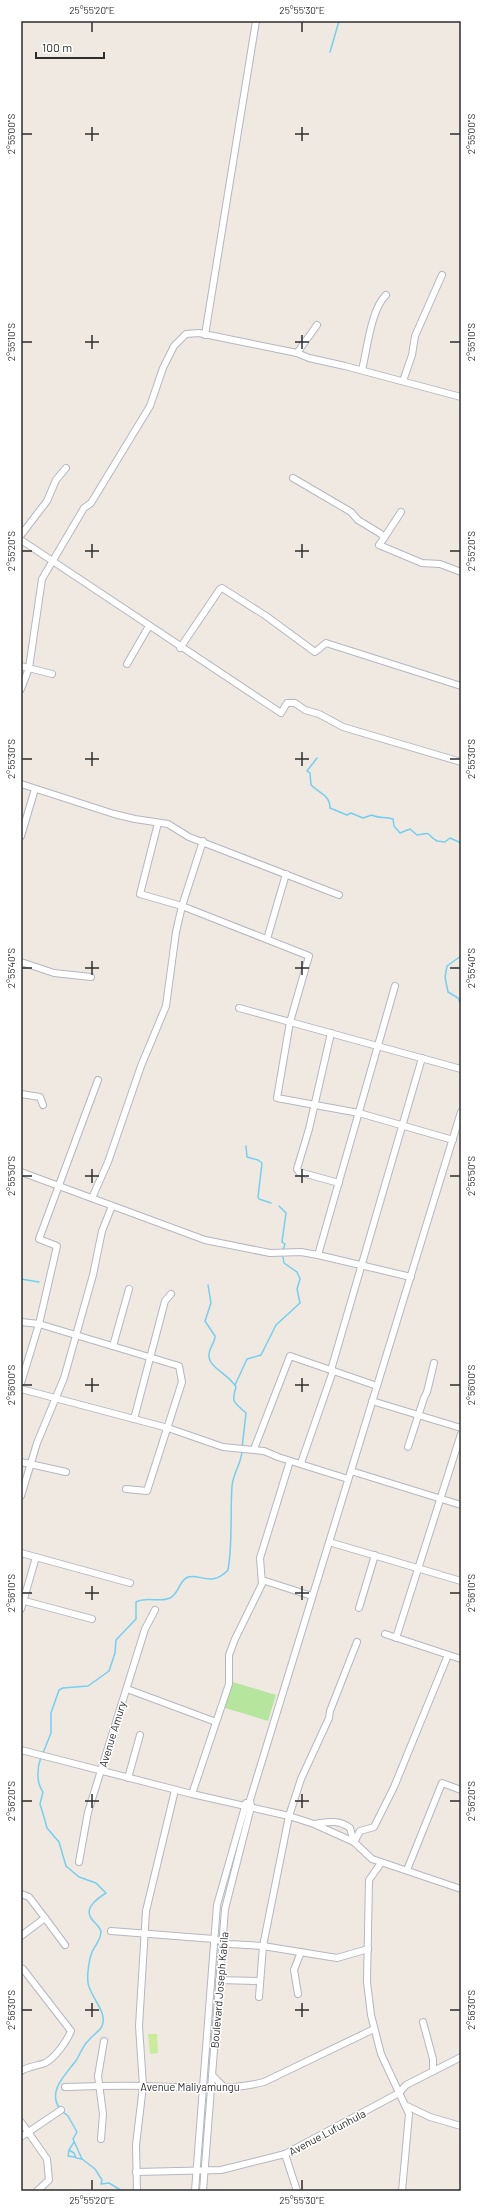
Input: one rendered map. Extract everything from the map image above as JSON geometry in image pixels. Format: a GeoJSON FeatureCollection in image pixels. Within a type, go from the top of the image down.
{"type":"FeatureCollection","features":[{"type":"Feature","properties":{"kind":"street"},"geometry":{"type":"LineString","coordinates":[[205,335],[256,21]]}},
{"type":"Feature","properties":{"kind":"street"},"geometry":{"type":"LineString","coordinates":[[403,381],[412,355],[415,336],[442,275]]}},
{"type":"Feature","properties":{"kind":"street"},"geometry":{"type":"LineString","coordinates":[[362,370],[374,318],[378,306],[386,295]]}},
{"type":"Feature","properties":{"kind":"street"},"geometry":{"type":"LineString","coordinates":[[297,353],[316,325]]}},
{"type":"Feature","properties":{"kind":"street"},"geometry":{"type":"LineString","coordinates":[[21,689],[29,668],[41,580],[84,508],[91,502],[150,406],[163,368],[174,346],[180,338],[187,334],[199,333],[297,353],[309,358],[362,370],[461,396]]}},
{"type":"Feature","properties":{"kind":"street"},"geometry":{"type":"LineString","coordinates":[[21,535],[48,501],[56,480],[66,468]]}},
{"type":"Feature","properties":{"kind":"street"},"geometry":{"type":"LineString","coordinates":[[293,478],[351,512],[358,520],[381,534],[384,538]]}},
{"type":"Feature","properties":{"kind":"street"},"geometry":{"type":"LineString","coordinates":[[401,512],[379,545],[422,563],[440,564],[461,572]]}},
{"type":"Feature","properties":{"kind":"street"},"geometry":{"type":"LineString","coordinates":[[21,540],[180,648],[281,713],[287,703],[295,703],[305,710],[319,714],[344,728],[461,762]]}},
{"type":"Feature","properties":{"kind":"street"},"geometry":{"type":"LineString","coordinates":[[180,648],[222,588],[266,616],[315,652],[326,644],[461,686]]}},
{"type":"Feature","properties":{"kind":"street"},"geometry":{"type":"LineString","coordinates":[[127,664],[149,626]]}},
{"type":"Feature","properties":{"kind":"street"},"geometry":{"type":"LineString","coordinates":[[21,666],[52,674]]}},
{"type":"Feature","properties":{"kind":"street"},"geometry":{"type":"LineString","coordinates":[[21,784],[114,814],[170,824],[189,837],[203,841],[339,895]]}},
{"type":"Feature","properties":{"kind":"street"},"geometry":{"type":"LineString","coordinates":[[21,836],[35,789]]}},
{"type":"Feature","properties":{"kind":"street"},"geometry":{"type":"LineString","coordinates":[[158,823],[140,894],[182,906],[309,956],[290,1022],[276,1098],[359,1113],[453,1140]]}},
{"type":"Feature","properties":{"kind":"street"},"geometry":{"type":"LineString","coordinates":[[92,1198],[108,1162],[141,1066],[166,1006],[176,932],[182,906],[203,841]]}},
{"type":"Feature","properties":{"kind":"street"},"geometry":{"type":"LineString","coordinates":[[267,939],[286,874]]}},
{"type":"Feature","properties":{"kind":"street"},"geometry":{"type":"LineString","coordinates":[[21,962],[54,973],[91,977]]}},
{"type":"Feature","properties":{"kind":"street"},"geometry":{"type":"LineString","coordinates":[[318,1255],[395,986]]}},
{"type":"Feature","properties":{"kind":"street"},"geometry":{"type":"LineString","coordinates":[[239,1008],[461,1069]]}},
{"type":"Feature","properties":{"kind":"street"},"geometry":{"type":"LineString","coordinates":[[331,1033],[315,1105],[297,1169],[300,1172],[339,1183]]}},
{"type":"Feature","properties":{"kind":"street"},"geometry":{"type":"LineString","coordinates":[[301,1463],[332,1370],[422,1058]]}},
{"type":"Feature","properties":{"kind":"street"},"geometry":{"type":"LineString","coordinates":[[21,1383],[39,1324],[57,1246],[39,1239],[98,1080]]}},
{"type":"Feature","properties":{"kind":"street"},"geometry":{"type":"LineString","coordinates":[[21,1094],[40,1097],[43,1105]]}},
{"type":"Feature","properties":{"kind":"street"},"geometry":{"type":"LineString","coordinates":[[243,1805],[250,1800],[461,1112]]}},
{"type":"Feature","properties":{"kind":"street"},"geometry":{"type":"LineString","coordinates":[[21,1172],[205,1240],[270,1253],[300,1252],[318,1255],[410,1278]]}},
{"type":"Feature","properties":{"kind":"street"},"geometry":{"type":"LineString","coordinates":[[21,1496],[31,1463],[56,1398],[77,1335],[93,1275],[102,1231],[112,1206]]}},
{"type":"Feature","properties":{"kind":"street"},"geometry":{"type":"LineString","coordinates":[[113,1346],[129,1289]]}},
{"type":"Feature","properties":{"kind":"street"},"geometry":{"type":"LineString","coordinates":[[134,1419],[165,1300],[171,1294]]}},
{"type":"Feature","properties":{"kind":"street"},"geometry":{"type":"LineString","coordinates":[[21,1322],[39,1324],[179,1367],[182,1382],[147,1491],[126,1489]]}},
{"type":"Feature","properties":{"kind":"street"},"geometry":{"type":"LineString","coordinates":[[254,1449],[289,1356],[292,1355],[316,1366],[377,1386]]}},
{"type":"Feature","properties":{"kind":"street"},"geometry":{"type":"LineString","coordinates":[[408,1447],[427,1392],[434,1363]]}},
{"type":"Feature","properties":{"kind":"street"},"geometry":{"type":"LineString","coordinates":[[21,1389],[168,1428],[223,1447],[254,1449],[348,1479]]}},
{"type":"Feature","properties":{"kind":"street"},"geometry":{"type":"LineString","coordinates":[[372,1401],[461,1428]]}},
{"type":"Feature","properties":{"kind":"street"},"geometry":{"type":"LineString","coordinates":[[396,1638],[461,1434]]}},
{"type":"Feature","properties":{"kind":"street"},"geometry":{"type":"LineString","coordinates":[[192,1794],[229,1684],[229,1655],[262,1580],[260,1558],[290,1461]]}},
{"type":"Feature","properties":{"kind":"street"},"geometry":{"type":"LineString","coordinates":[[21,1462],[66,1472]]}},
{"type":"Feature","properties":{"kind":"street"},"geometry":{"type":"LineString","coordinates":[[351,1471],[461,1504]]}},
{"type":"Feature","properties":{"kind":"street"},"geometry":{"type":"LineString","coordinates":[[329,1542],[461,1581]]}},
{"type":"Feature","properties":{"kind":"street"},"geometry":{"type":"LineString","coordinates":[[21,1553],[130,1583]]}},
{"type":"Feature","properties":{"kind":"street"},"geometry":{"type":"LineString","coordinates":[[359,1608],[375,1555]]}},
{"type":"Feature","properties":{"kind":"street"},"geometry":{"type":"LineString","coordinates":[[21,1609],[36,1557]]}},
{"type":"Feature","properties":{"kind":"street"},"geometry":{"type":"LineString","coordinates":[[262,1580],[312,1596]]}},
{"type":"Feature","properties":{"kind":"street"},"geometry":{"type":"LineString","coordinates":[[23,1601],[92,1619]]}},
{"type":"Feature","properties":{"kind":"street","name":"Avenue Amury"},"geometry":{"type":"LineString","coordinates":[[79,1862],[88,1812],[145,1629],[155,1610]]}},
{"type":"Feature","properties":{"kind":"street"},"geometry":{"type":"LineString","coordinates":[[385,1634],[461,1659]]}},
{"type":"Feature","properties":{"kind":"street"},"geometry":{"type":"LineString","coordinates":[[259,1997],[263,1946],[289,1816],[301,1780],[329,1718],[330,1711],[357,1642]]}},
{"type":"Feature","properties":{"kind":"street"},"geometry":{"type":"LineString","coordinates":[[354,1842],[360,1831],[374,1827],[394,1787],[448,1655]]}},
{"type":"Feature","properties":{"kind":"street"},"geometry":{"type":"LineString","coordinates":[[127,1688],[216,1722]]}},
{"type":"Feature","properties":{"kind":"street"},"geometry":{"type":"LineString","coordinates":[[128,1778],[140,1735]]}},
{"type":"Feature","properties":{"kind":"street"},"geometry":{"type":"LineString","coordinates":[[21,1750],[175,1790],[289,1816],[314,1824],[354,1842],[372,1859],[461,1888]]}},
{"type":"Feature","properties":{"kind":"street"},"geometry":{"type":"LineString","coordinates":[[407,1870],[442,1783],[461,1790]]}},
{"type":"Feature","properties":{"kind":"street"},"geometry":{"type":"LineString","coordinates":[[137,2191],[136,2139],[143,2086],[139,2026],[147,1905],[175,1790]]}},
{"type":"Feature","properties":{"kind":"street","name":"Boulevard Joseph Kabila"},"geometry":{"type":"LineString","coordinates":[[203,2191],[225,1909],[251,1807],[250,1800]]}},
{"type":"Feature","properties":{"kind":"street","name":"Boulevard Joseph Kabila"},"geometry":{"type":"LineString","coordinates":[[195,2191],[195,2172],[217,1905],[243,1805]]}},
{"type":"Feature","properties":{"kind":"street"},"geometry":{"type":"LineString","coordinates":[[314,1824],[334,1821],[344,1824],[350,1828],[354,1842]]}},
{"type":"Feature","properties":{"kind":"street"},"geometry":{"type":"LineString","coordinates":[[381,1862],[368,1880],[367,1982],[374,2029],[381,2054],[409,2114],[402,2191]]}},
{"type":"Feature","properties":{"kind":"street"},"geometry":{"type":"LineString","coordinates":[[21,1894],[30,1897],[65,1945]]}},
{"type":"Feature","properties":{"kind":"street"},"geometry":{"type":"LineString","coordinates":[[21,1936],[45,1918]]}},
{"type":"Feature","properties":{"kind":"street"},"geometry":{"type":"LineString","coordinates":[[112,1931],[214,1939],[229,1944],[263,1946],[337,1958],[368,1949]]}},
{"type":"Feature","properties":{"kind":"street"},"geometry":{"type":"LineString","coordinates":[[298,1994],[294,1970],[301,1952]]}},
{"type":"Feature","properties":{"kind":"street"},"geometry":{"type":"LineString","coordinates":[[21,2071],[32,2065],[44,2063],[55,2055],[71,2031],[23,1969]]}},
{"type":"Feature","properties":{"kind":"street"},"geometry":{"type":"LineString","coordinates":[[219,1980],[260,1981]]}},
{"type":"Feature","properties":{"kind":"street"},"geometry":{"type":"LineString","coordinates":[[423,2022],[433,2059],[433,2071]]}},
{"type":"Feature","properties":{"kind":"street","name":"Avenue Maliyamungu"},"geometry":{"type":"LineString","coordinates":[[65,2087],[143,2086],[225,2088],[248,2086],[264,2082],[374,2029]]}},
{"type":"Feature","properties":{"kind":"street"},"geometry":{"type":"LineString","coordinates":[[101,2139],[103,2114],[98,2086],[104,2041]]}},
{"type":"Feature","properties":{"kind":"street","name":"Avenue Lufunhula"},"geometry":{"type":"LineString","coordinates":[[136,2172],[195,2172],[221,2170],[285,2154],[399,2093],[406,2085],[461,2057]]}},
{"type":"Feature","properties":{"kind":"street"},"geometry":{"type":"LineString","coordinates":[[212,2075],[225,2088]]}},
{"type":"Feature","properties":{"kind":"street"},"geometry":{"type":"LineString","coordinates":[[405,2105],[430,2117],[461,2126]]}},
{"type":"Feature","properties":{"kind":"street"},"geometry":{"type":"LineString","coordinates":[[21,2137],[61,2110]]}},
{"type":"Feature","properties":{"kind":"street"},"geometry":{"type":"LineString","coordinates":[[21,2122],[47,2159],[48,2182],[37,2191]]}},
{"type":"Feature","properties":{"kind":"street"},"geometry":{"type":"LineString","coordinates":[[285,2154],[297,2191]]}},
{"type":"Feature","properties":{"kind":"green space"},"geometry":{"type":"Polygon","coordinates":[[[230,1681],[276,1695],[268,1721],[222,1707],[230,1681]]]}},
{"type":"Feature","properties":{"kind":"green space"},"geometry":{"type":"Polygon","coordinates":[[[148,2034],[157,2034],[158,2053],[150,2054],[148,2034]]]}},
{"type":"Feature","properties":{"kind":"waterway"},"geometry":{"type":"LineString","coordinates":[[330,52],[339,21]]}},
{"type":"Feature","properties":{"kind":"waterway"},"geometry":{"type":"LineString","coordinates":[[317,758],[307,771],[310,773],[311,785],[326,797],[330,804],[330,808],[347,815],[351,813],[363,818],[372,815],[393,819],[394,826],[400,833],[410,829],[417,835],[428,834],[437,841],[445,842],[450,838],[461,843]]}},
{"type":"Feature","properties":{"kind":"waterway"},"geometry":{"type":"LineString","coordinates":[[461,956],[447,966],[445,977],[448,992],[458,998],[461,1005]]}},
{"type":"Feature","properties":{"kind":"waterway"},"geometry":{"type":"LineString","coordinates":[[246,1146],[247,1157],[258,1160],[262,1163],[258,1197],[259,1199],[271,1203]]}},
{"type":"Feature","properties":{"kind":"waterway"},"geometry":{"type":"LineString","coordinates":[[279,1206],[286,1213],[282,1242],[285,1244],[283,1250]]}},
{"type":"Feature","properties":{"kind":"waterway"},"geometry":{"type":"LineString","coordinates":[[235,1385],[247,1359],[261,1355],[276,1325],[300,1303],[297,1289],[300,1279],[297,1272],[284,1263],[283,1257]]}},
{"type":"Feature","properties":{"kind":"waterway"},"geometry":{"type":"LineString","coordinates":[[21,1279],[39,1282]]}},
{"type":"Feature","properties":{"kind":"waterway"},"geometry":{"type":"LineString","coordinates":[[208,1285],[211,1303],[205,1321],[215,1336],[209,1357],[213,1365],[236,1387],[234,1396],[235,1402],[246,1413],[242,1448]]}},
{"type":"Feature","properties":{"kind":"waterway"},"geometry":{"type":"LineString","coordinates":[[43,1753],[51,1733],[51,1713],[59,1690],[63,1688],[88,1686],[109,1671],[115,1653],[116,1640],[136,1619],[136,1602],[140,1600],[162,1600],[170,1598],[188,1577],[192,1576],[211,1579],[222,1575],[228,1570],[232,1486],[241,1459],[242,1451]]}},
{"type":"Feature","properties":{"kind":"waterway"},"geometry":{"type":"LineString","coordinates":[[41,1757],[38,1775],[39,1784],[43,1792],[40,1804],[47,1828],[59,1842],[66,1866],[79,1877],[96,1883],[106,1893],[93,1904],[89,1911],[91,1918],[99,1927],[101,1934],[100,1939],[90,1957],[88,1983],[101,2011],[103,2023],[101,2028],[85,2045],[77,2059],[60,2082],[55,2095],[56,2102],[60,2109]]}},
{"type":"Feature","properties":{"kind":"waterway"},"geometry":{"type":"LineString","coordinates":[[63,2112],[68,2116],[77,2132],[73,2139],[82,2159],[95,2169],[102,2180],[101,2184],[109,2183],[122,2191]]}},
{"type":"Feature","properties":{"kind":"waterway"},"geometry":{"type":"LineString","coordinates":[[74,2142],[69,2150],[74,2153],[76,2158],[82,2159]]}},
{"type":"Feature","properties":{"kind":"waterway"},"geometry":{"type":"LineString","coordinates":[[69,2150],[68,2156],[75,2157]]}}]}
